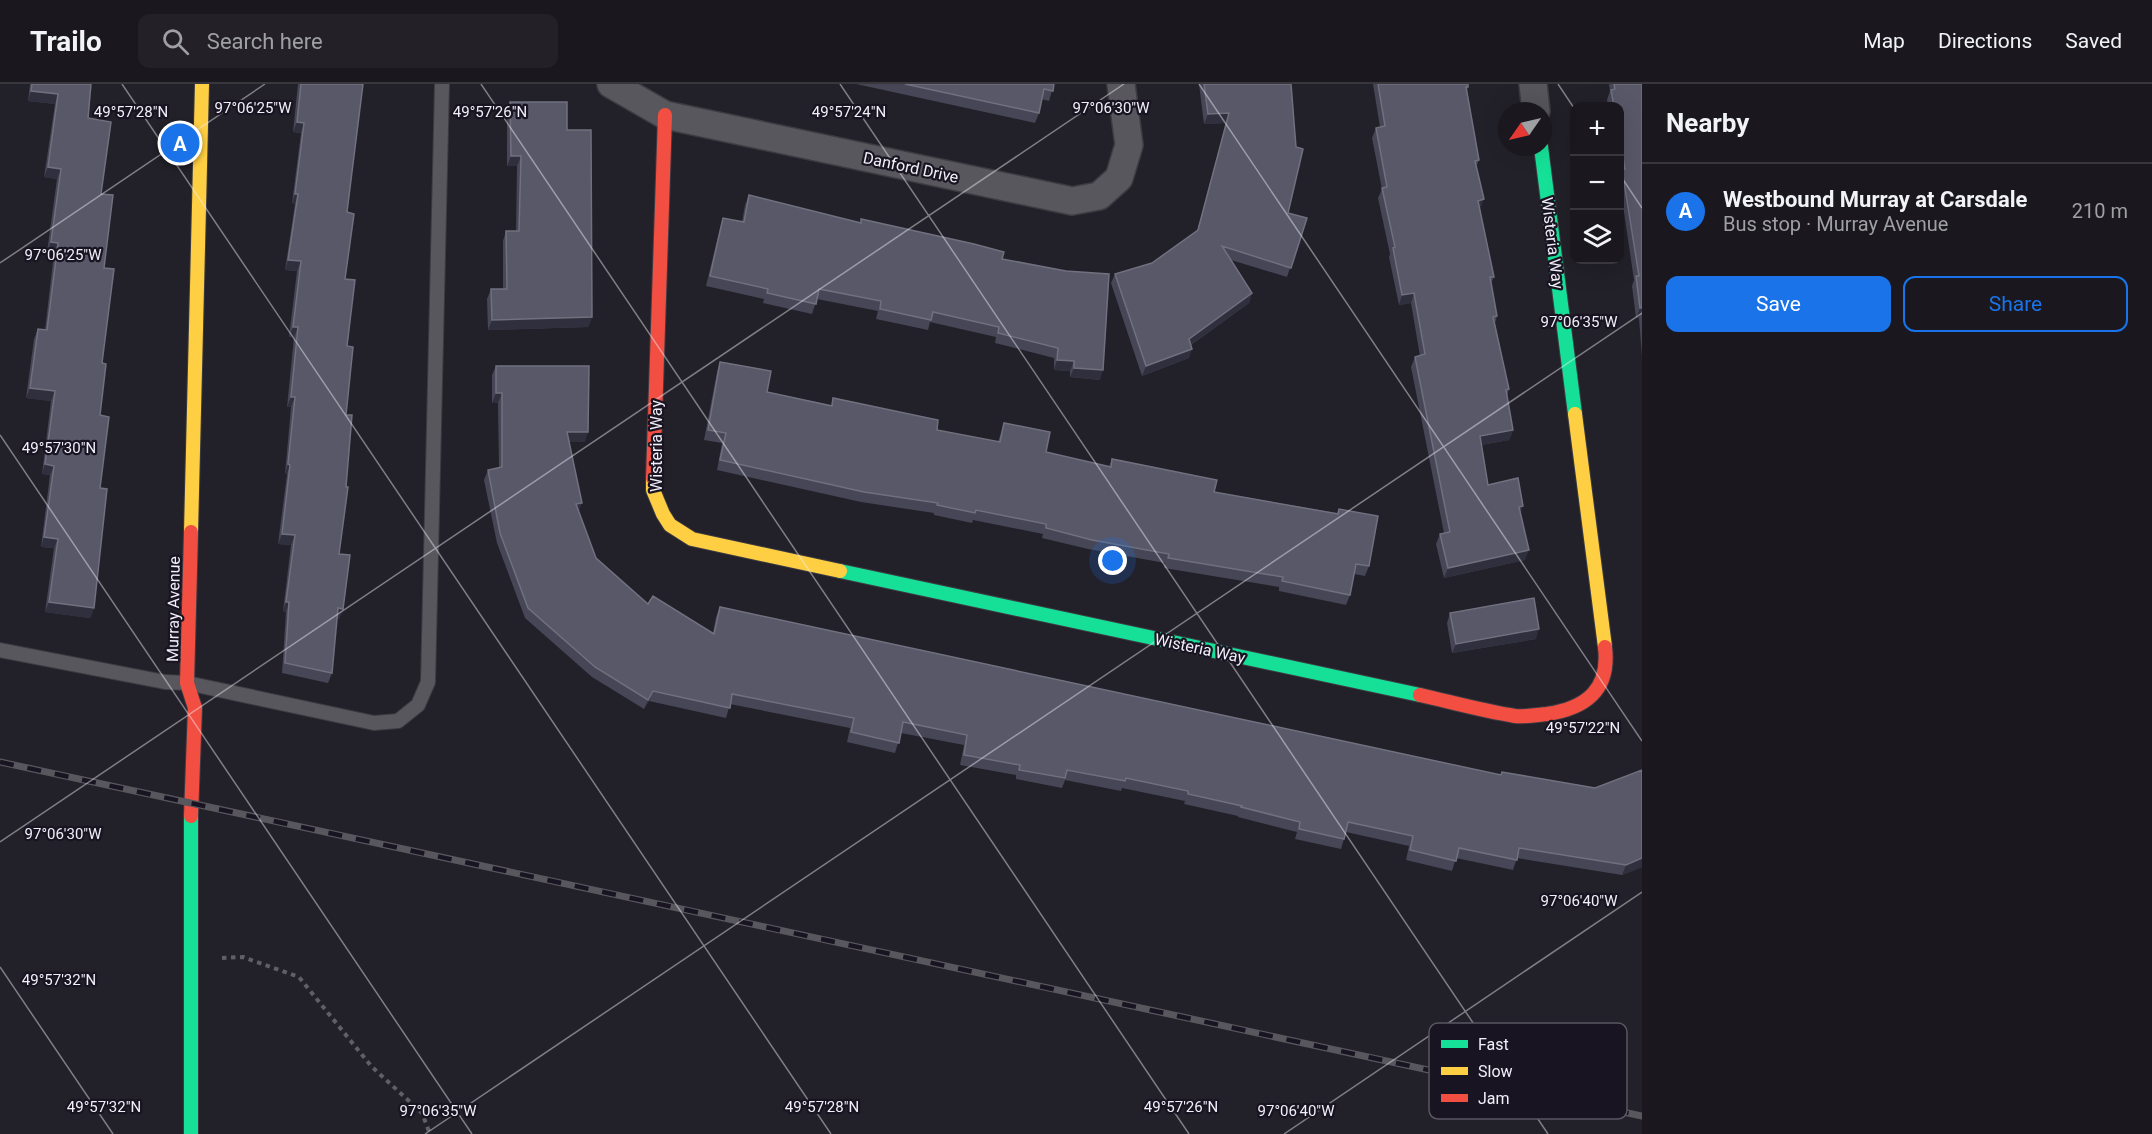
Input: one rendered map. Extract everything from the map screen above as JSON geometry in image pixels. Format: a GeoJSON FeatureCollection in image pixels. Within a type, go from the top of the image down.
{"type":"FeatureCollection","features":[{"type":"Feature","properties":{"kind":"street","name":"Murray Avenue"},"geometry":{"type":"LineString","coordinates":[[191,1134],[191,804],[195,708],[187,683],[202,84]]}},
{"type":"Feature","properties":{"kind":"street","name":"Danford Drive"},"geometry":{"type":"LineString","coordinates":[[611,84],[665,115],[1072,201],[1098,196],[1119,178],[1129,145],[1121,84]]}},
{"type":"Feature","properties":{"kind":"street"},"geometry":{"type":"LineString","coordinates":[[1533,84],[1535,102]]}},
{"type":"Feature","properties":{"kind":"street","name":"Wisteria Way"},"geometry":{"type":"LineString","coordinates":[[665,115],[653,490],[662,516],[673,528],[692,539],[1517,716],[1558,714],[1589,701],[1604,678],[1606,656],[1542,156]]}},
{"type":"Feature","properties":{"kind":"lane"},"geometry":{"type":"LineString","coordinates":[[0,650],[165,682],[187,683],[374,723],[398,721],[418,705],[428,682],[442,84]]}},
{"type":"Feature","properties":{"kind":"path"},"geometry":{"type":"LineString","coordinates":[[191,958],[243,957],[299,977],[371,1066],[422,1113],[430,1134]]}},
{"type":"Feature","properties":{"kind":"building"},"geometry":{"type":"Polygon","coordinates":[[[32,84],[91,84],[88,118],[111,122],[101,194],[113,195],[104,268],[114,269],[102,363],[106,364],[100,415],[109,417],[100,488],[107,489],[94,608],[49,602],[58,539],[44,537],[54,466],[45,464],[55,391],[30,388],[38,329],[47,330],[58,243],[51,242],[61,169],[48,167],[58,94],[31,91],[32,84]]]}},
{"type":"Feature","properties":{"kind":"building"},"geometry":{"type":"Polygon","coordinates":[[[301,84],[363,84],[347,212],[354,214],[345,279],[355,280],[347,346],[353,347],[346,415],[352,415],[346,487],[348,487],[339,554],[350,555],[343,609],[338,608],[332,673],[285,663],[289,602],[286,602],[295,535],[282,534],[295,397],[291,397],[298,327],[293,327],[301,261],[288,260],[298,194],[295,194],[304,123],[297,122],[301,84]]]}},
{"type":"Feature","properties":{"kind":"building"},"geometry":{"type":"Polygon","coordinates":[[[905,84],[1054,84],[1053,91],[1044,89],[1039,113],[905,84]]]}},
{"type":"Feature","properties":{"kind":"building"},"geometry":{"type":"Polygon","coordinates":[[[1204,84],[1291,84],[1296,147],[1303,149],[1288,213],[1307,218],[1291,268],[1222,246],[1252,293],[1189,339],[1192,349],[1146,366],[1115,274],[1152,263],[1198,230],[1229,113],[1208,114],[1204,84]]]}},
{"type":"Feature","properties":{"kind":"building"},"geometry":{"type":"Polygon","coordinates":[[[1378,84],[1468,84],[1466,87],[1479,160],[1475,161],[1484,199],[1478,201],[1494,277],[1490,277],[1497,316],[1493,317],[1509,389],[1506,390],[1513,430],[1480,436],[1488,485],[1518,478],[1523,506],[1519,507],[1529,550],[1448,568],[1440,534],[1450,532],[1415,357],[1425,354],[1414,293],[1402,295],[1393,248],[1395,247],[1382,188],[1387,187],[1376,128],[1385,126],[1378,84]]]}},
{"type":"Feature","properties":{"kind":"building"},"geometry":{"type":"Polygon","coordinates":[[[1614,84],[1642,84],[1642,308],[1640,308],[1636,276],[1639,276],[1624,182],[1624,102],[1613,102],[1611,90],[1615,89],[1614,84]]]}},
{"type":"Feature","properties":{"kind":"building"},"geometry":{"type":"Polygon","coordinates":[[[510,102],[567,102],[567,130],[591,130],[592,317],[492,320],[491,289],[507,289],[506,231],[519,231],[521,156],[511,156],[510,102]]]}},
{"type":"Feature","properties":{"kind":"building"},"geometry":{"type":"Polygon","coordinates":[[[749,195],[861,223],[861,219],[974,244],[1004,252],[1002,259],[1066,271],[1109,274],[1103,370],[1074,368],[1074,361],[1057,360],[1058,348],[998,333],[999,327],[933,312],[931,320],[880,309],[881,301],[819,289],[816,304],[767,293],[768,289],[710,276],[723,218],[744,222],[749,195]]]}},
{"type":"Feature","properties":{"kind":"building"},"geometry":{"type":"Polygon","coordinates":[[[720,362],[771,371],[767,392],[832,406],[833,398],[938,420],[937,430],[1000,442],[1004,423],[1050,432],[1046,452],[1111,467],[1112,459],[1217,480],[1214,492],[1338,514],[1339,509],[1378,516],[1369,566],[1356,564],[1350,595],[1282,581],[1283,577],[1168,558],[1169,554],[1092,540],[1046,528],[1046,524],[976,510],[975,513],[937,505],[938,503],[864,492],[720,460],[726,433],[708,430],[720,362]]]}},
{"type":"Feature","properties":{"kind":"building"},"geometry":{"type":"Polygon","coordinates":[[[496,366],[589,366],[588,432],[567,432],[582,503],[576,504],[596,558],[648,604],[653,596],[714,634],[720,607],[1501,775],[1502,772],[1595,788],[1642,770],[1642,858],[1626,865],[1519,848],[1517,860],[1459,848],[1456,861],[1410,850],[1413,836],[1348,822],[1344,839],[1299,829],[1300,822],[1188,794],[1188,791],[1126,778],[1125,781],[1067,770],[1065,778],[1019,770],[1020,765],[964,755],[967,735],[903,722],[899,743],[851,732],[854,718],[732,694],[730,708],[653,691],[648,700],[595,667],[528,608],[500,533],[488,470],[502,467],[502,393],[496,393],[496,366]]]}},
{"type":"Feature","properties":{"kind":"building"},"geometry":{"type":"Polygon","coordinates":[[[1534,598],[1539,629],[1456,644],[1450,613],[1534,598]]]}},
{"type":"Feature","properties":{"kind":"railway"},"geometry":{"type":"LineString","coordinates":[[0,762],[1429,1070]]}},
{"type":"Feature","properties":{"kind":"railway"},"geometry":{"type":"LineString","coordinates":[[1627,1113],[1642,1116]]}},
{"type":"Feature","properties":{"kind":"traffic: fast"},"geometry":{"type":"LineString","coordinates":[[1542,156],[1575,414]]}},
{"type":"Feature","properties":{"kind":"traffic: fast"},"geometry":{"type":"LineString","coordinates":[[840,571],[1420,695]]}},
{"type":"Feature","properties":{"kind":"traffic: fast"},"geometry":{"type":"LineString","coordinates":[[191,816],[191,1134]]}},
{"type":"Feature","properties":{"kind":"traffic: slow"},"geometry":{"type":"LineString","coordinates":[[191,532],[202,84]]}},
{"type":"Feature","properties":{"kind":"traffic: slow"},"geometry":{"type":"LineString","coordinates":[[1575,414],[1605,647]]}},
{"type":"Feature","properties":{"kind":"traffic: slow"},"geometry":{"type":"LineString","coordinates":[[653,478],[653,490],[670,525],[692,539],[840,571]]}},
{"type":"Feature","properties":{"kind":"traffic: jam"},"geometry":{"type":"LineString","coordinates":[[653,478],[665,115]]}},
{"type":"Feature","properties":{"kind":"traffic: jam"},"geometry":{"type":"LineString","coordinates":[[191,532],[187,683],[195,708],[191,816]]}},
{"type":"Feature","properties":{"kind":"traffic: jam"},"geometry":{"type":"LineString","coordinates":[[1420,695],[1515,716],[1561,711],[1574,707],[1593,694],[1604,674],[1605,647]]}},
{"type":"Feature","properties":{"kind":"place","name":"Westbound Murray at Carsdale"},"geometry":{"type":"Point","coordinates":[180,143]}}]}
